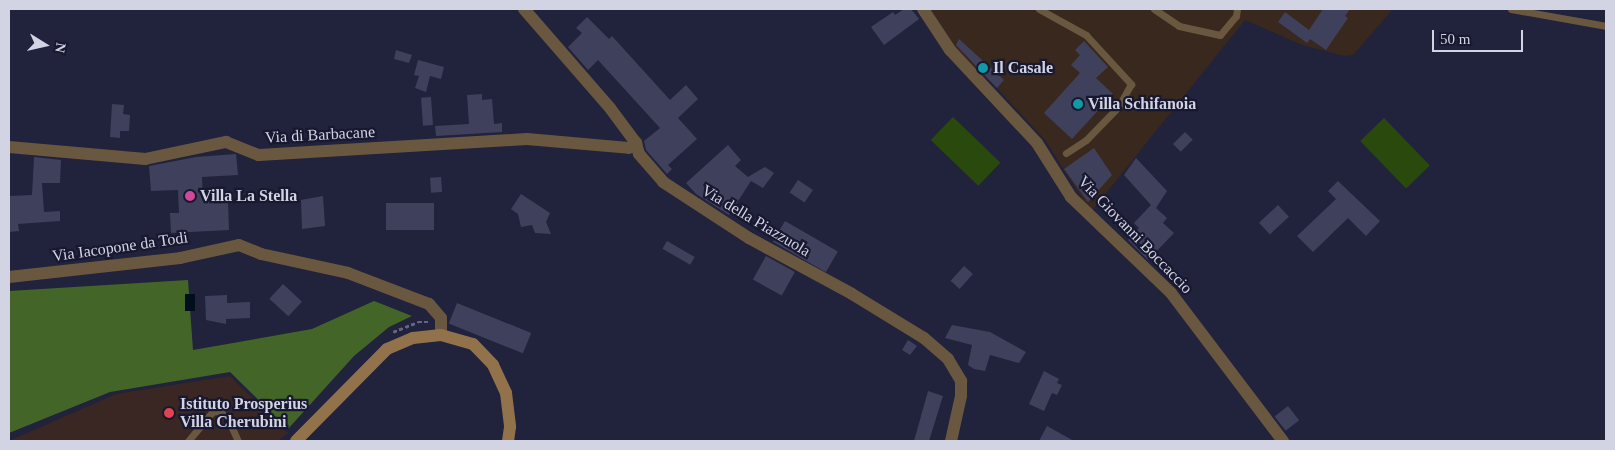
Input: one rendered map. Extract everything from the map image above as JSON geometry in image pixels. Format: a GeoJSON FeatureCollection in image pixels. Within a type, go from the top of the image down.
{"type":"FeatureCollection","features":[{"type":"Feature","properties":{"kind":"main road"},"geometry":{"type":"LineString","coordinates":[[296,441],[387,349],[442,329],[473,344],[493,364],[506,393],[510,427],[508,441]]}},
{"type":"Feature","properties":{"kind":"street","name":"Via della Piazzuola"},"geometry":{"type":"LineString","coordinates":[[524,9],[636,143],[639,154],[664,182],[749,238],[852,294],[924,338],[948,359],[961,381],[962,396],[951,441]]}},
{"type":"Feature","properties":{"kind":"street","name":"Via Giovanni Boccaccio"},"geometry":{"type":"LineString","coordinates":[[922,9],[950,50],[1037,143],[1071,197],[1171,293],[1283,441]]}},
{"type":"Feature","properties":{"kind":"street","name":"Via di Barbacane"},"geometry":{"type":"LineString","coordinates":[[9,147],[145,159],[226,142],[259,155],[526,140],[629,148],[636,143]]}},
{"type":"Feature","properties":{"kind":"street","name":"Via Iacopone da Todi"},"geometry":{"type":"LineString","coordinates":[[9,278],[180,258],[239,245],[261,254],[348,273],[429,304],[437,310],[442,329]]}},
{"type":"Feature","properties":{"kind":"lane"},"geometry":{"type":"LineString","coordinates":[[1039,9],[1086,35],[1131,84],[1119,106],[1086,140],[1066,153]]}},
{"type":"Feature","properties":{"kind":"lane"},"geometry":{"type":"LineString","coordinates":[[1154,9],[1180,26],[1220,35],[1236,16],[1237,9]]}},
{"type":"Feature","properties":{"kind":"lane"},"geometry":{"type":"LineString","coordinates":[[1511,9],[1522,13],[1606,26]]}},
{"type":"Feature","properties":{"kind":"lane"},"geometry":{"type":"LineString","coordinates":[[1522,13],[1532,9]]}},
{"type":"Feature","properties":{"kind":"lane"},"geometry":{"type":"LineString","coordinates":[[188,441],[213,411],[221,412],[229,421],[238,441]]}},
{"type":"Feature","properties":{"kind":"path"},"geometry":{"type":"LineString","coordinates":[[385,338],[399,328],[418,322],[442,329]]}},
{"type":"Feature","properties":{"kind":"shaded area"},"geometry":{"type":"Polygon","coordinates":[[[930,9],[1393,9],[1353,55],[1344,56],[1302,45],[1245,20],[1091,212],[1045,140],[997,88],[952,47],[930,9]]]}},
{"type":"Feature","properties":{"kind":"shaded area","name":"Istituto Prosperius Villa Cherubini"},"geometry":{"type":"Polygon","coordinates":[[[230,376],[288,433],[278,441],[9,441],[116,394],[230,376]]]}},
{"type":"Feature","properties":{"kind":"green space"},"geometry":{"type":"Polygon","coordinates":[[[953,117],[1000,163],[978,186],[931,140],[953,117]]]}},
{"type":"Feature","properties":{"kind":"green space"},"geometry":{"type":"Polygon","coordinates":[[[1384,118],[1430,165],[1406,188],[1360,141],[1384,118]]]}},
{"type":"Feature","properties":{"kind":"green space"},"geometry":{"type":"Polygon","coordinates":[[[188,280],[193,350],[312,329],[374,301],[412,316],[389,327],[354,356],[288,429],[230,372],[110,392],[9,433],[9,291],[188,280]]]}},
{"type":"Feature","properties":{"kind":"water"},"geometry":{"type":"Polygon","coordinates":[[[185,294],[195,294],[195,311],[185,311],[185,294]]]}},
{"type":"Feature","properties":{"kind":"building"},"geometry":{"type":"Polygon","coordinates":[[[904,9],[911,9],[919,19],[884,45],[871,27],[893,12],[895,15],[904,9]]]}},
{"type":"Feature","properties":{"kind":"building"},"geometry":{"type":"Polygon","coordinates":[[[1323,9],[1350,9],[1345,16],[1348,18],[1326,50],[1310,39],[1307,43],[1278,22],[1285,12],[1309,30],[1323,9]]]}},
{"type":"Feature","properties":{"kind":"building"},"geometry":{"type":"Polygon","coordinates":[[[587,17],[609,39],[612,36],[670,100],[686,85],[698,99],[678,118],[697,139],[668,165],[672,169],[667,174],[646,150],[644,141],[660,128],[598,60],[588,70],[568,47],[582,33],[576,28],[587,17]]]}},
{"type":"Feature","properties":{"kind":"building","name":"Il Casale"},"geometry":{"type":"Polygon","coordinates":[[[959,39],[1004,80],[997,88],[956,45],[959,39]]]}},
{"type":"Feature","properties":{"kind":"building","name":"Villa Schifanoia"},"geometry":{"type":"Polygon","coordinates":[[[1084,41],[1108,67],[1096,78],[1113,94],[1072,139],[1044,113],[1080,73],[1071,65],[1080,55],[1075,50],[1084,41]]]}},
{"type":"Feature","properties":{"kind":"building"},"geometry":{"type":"Polygon","coordinates":[[[396,50],[412,55],[409,63],[394,59],[396,50]]]}},
{"type":"Feature","properties":{"kind":"building"},"geometry":{"type":"Polygon","coordinates":[[[418,60],[444,67],[441,79],[430,76],[426,92],[415,88],[419,76],[414,75],[418,60]]]}},
{"type":"Feature","properties":{"kind":"building"},"geometry":{"type":"Polygon","coordinates":[[[482,94],[482,100],[492,99],[494,124],[502,123],[502,132],[436,136],[435,126],[469,124],[467,95],[482,94]]]}},
{"type":"Feature","properties":{"kind":"building"},"geometry":{"type":"Polygon","coordinates":[[[431,97],[433,125],[423,126],[421,98],[431,97]]]}},
{"type":"Feature","properties":{"kind":"building"},"geometry":{"type":"Polygon","coordinates":[[[112,104],[124,105],[123,114],[130,115],[129,131],[120,131],[120,138],[110,137],[112,104]]]}},
{"type":"Feature","properties":{"kind":"building"},"geometry":{"type":"Polygon","coordinates":[[[1185,132],[1193,140],[1181,152],[1173,144],[1185,132]]]}},
{"type":"Feature","properties":{"kind":"building"},"geometry":{"type":"Polygon","coordinates":[[[728,145],[741,160],[735,166],[748,177],[765,167],[774,173],[763,188],[751,181],[729,215],[696,194],[686,183],[728,145]]]}},
{"type":"Feature","properties":{"kind":"building"},"geometry":{"type":"Polygon","coordinates":[[[1094,148],[1112,175],[1088,202],[1064,169],[1094,148]]]}},
{"type":"Feature","properties":{"kind":"building","name":"Villa La Stella"},"geometry":{"type":"Polygon","coordinates":[[[236,154],[238,175],[202,177],[203,202],[228,201],[229,230],[171,233],[170,213],[179,213],[178,190],[151,191],[149,166],[196,157],[236,154]]]}},
{"type":"Feature","properties":{"kind":"building"},"geometry":{"type":"Polygon","coordinates":[[[34,157],[61,160],[60,183],[42,183],[44,212],[60,211],[60,221],[18,224],[19,231],[9,232],[9,196],[32,195],[34,157]]]}},
{"type":"Feature","properties":{"kind":"building"},"geometry":{"type":"Polygon","coordinates":[[[1136,158],[1167,191],[1156,208],[1167,218],[1163,223],[1174,233],[1148,260],[1128,240],[1139,228],[1134,223],[1151,205],[1124,175],[1136,158]]]}},
{"type":"Feature","properties":{"kind":"building"},"geometry":{"type":"Polygon","coordinates":[[[441,177],[442,192],[431,193],[430,178],[441,177]]]}},
{"type":"Feature","properties":{"kind":"building"},"geometry":{"type":"Polygon","coordinates":[[[798,180],[813,190],[805,203],[790,192],[798,180]]]}},
{"type":"Feature","properties":{"kind":"building"},"geometry":{"type":"Polygon","coordinates":[[[1338,181],[1380,221],[1366,236],[1348,218],[1313,252],[1297,236],[1336,199],[1328,191],[1338,181]]]}},
{"type":"Feature","properties":{"kind":"building"},"geometry":{"type":"Polygon","coordinates":[[[521,194],[550,213],[546,222],[551,234],[535,233],[532,225],[521,227],[518,214],[511,209],[521,194]]]}},
{"type":"Feature","properties":{"kind":"building"},"geometry":{"type":"Polygon","coordinates":[[[323,196],[325,226],[302,229],[301,200],[323,196]]]}},
{"type":"Feature","properties":{"kind":"building"},"geometry":{"type":"Polygon","coordinates":[[[386,203],[434,203],[434,230],[386,230],[386,203]]]}},
{"type":"Feature","properties":{"kind":"building"},"geometry":{"type":"Polygon","coordinates":[[[1278,205],[1289,217],[1270,234],[1259,223],[1278,205]]]}},
{"type":"Feature","properties":{"kind":"building"},"geometry":{"type":"Polygon","coordinates":[[[785,221],[838,252],[826,272],[773,242],[785,221]]]}},
{"type":"Feature","properties":{"kind":"building"},"geometry":{"type":"Polygon","coordinates":[[[667,241],[695,257],[690,265],[662,249],[667,241]]]}},
{"type":"Feature","properties":{"kind":"building"},"geometry":{"type":"Polygon","coordinates":[[[766,256],[795,272],[782,296],[753,280],[766,256]]]}},
{"type":"Feature","properties":{"kind":"building"},"geometry":{"type":"Polygon","coordinates":[[[964,266],[973,274],[960,289],[951,281],[964,266]]]}},
{"type":"Feature","properties":{"kind":"building"},"geometry":{"type":"Polygon","coordinates":[[[283,284],[302,302],[288,316],[269,299],[283,284]]]}},
{"type":"Feature","properties":{"kind":"building"},"geometry":{"type":"Polygon","coordinates":[[[227,295],[227,303],[250,302],[250,318],[226,319],[226,324],[206,320],[205,296],[227,295]]]}},
{"type":"Feature","properties":{"kind":"building"},"geometry":{"type":"Polygon","coordinates":[[[457,303],[531,333],[523,353],[449,323],[457,303]]]}},
{"type":"Feature","properties":{"kind":"building"},"geometry":{"type":"Polygon","coordinates":[[[952,325],[990,332],[1026,352],[1019,363],[990,355],[985,371],[974,369],[968,365],[972,345],[945,338],[952,325]]]}},
{"type":"Feature","properties":{"kind":"building"},"geometry":{"type":"Polygon","coordinates":[[[908,340],[917,346],[910,355],[902,350],[908,340]]]}},
{"type":"Feature","properties":{"kind":"building"},"geometry":{"type":"Polygon","coordinates":[[[1044,371],[1059,379],[1057,383],[1062,385],[1057,395],[1052,393],[1044,411],[1029,404],[1044,371]]]}},
{"type":"Feature","properties":{"kind":"building"},"geometry":{"type":"Polygon","coordinates":[[[928,391],[943,396],[929,441],[914,441],[928,391]]]}},
{"type":"Feature","properties":{"kind":"building"},"geometry":{"type":"Polygon","coordinates":[[[1288,406],[1299,420],[1286,431],[1275,416],[1288,406]]]}},
{"type":"Feature","properties":{"kind":"building"},"geometry":{"type":"Polygon","coordinates":[[[1047,426],[1074,441],[1039,441],[1047,426]]]}},
{"type":"Feature","properties":{"kind":"place","name":"Il Casale"},"geometry":{"type":"Point","coordinates":[983,68]}},
{"type":"Feature","properties":{"kind":"place","name":"Villa Schifanoia"},"geometry":{"type":"Point","coordinates":[1078,104]}},
{"type":"Feature","properties":{"kind":"place","name":"Villa La Stella"},"geometry":{"type":"Point","coordinates":[190,196]}},
{"type":"Feature","properties":{"kind":"place","name":"Istituto Prosperius Villa Cherubini"},"geometry":{"type":"Point","coordinates":[169,413]}}]}
